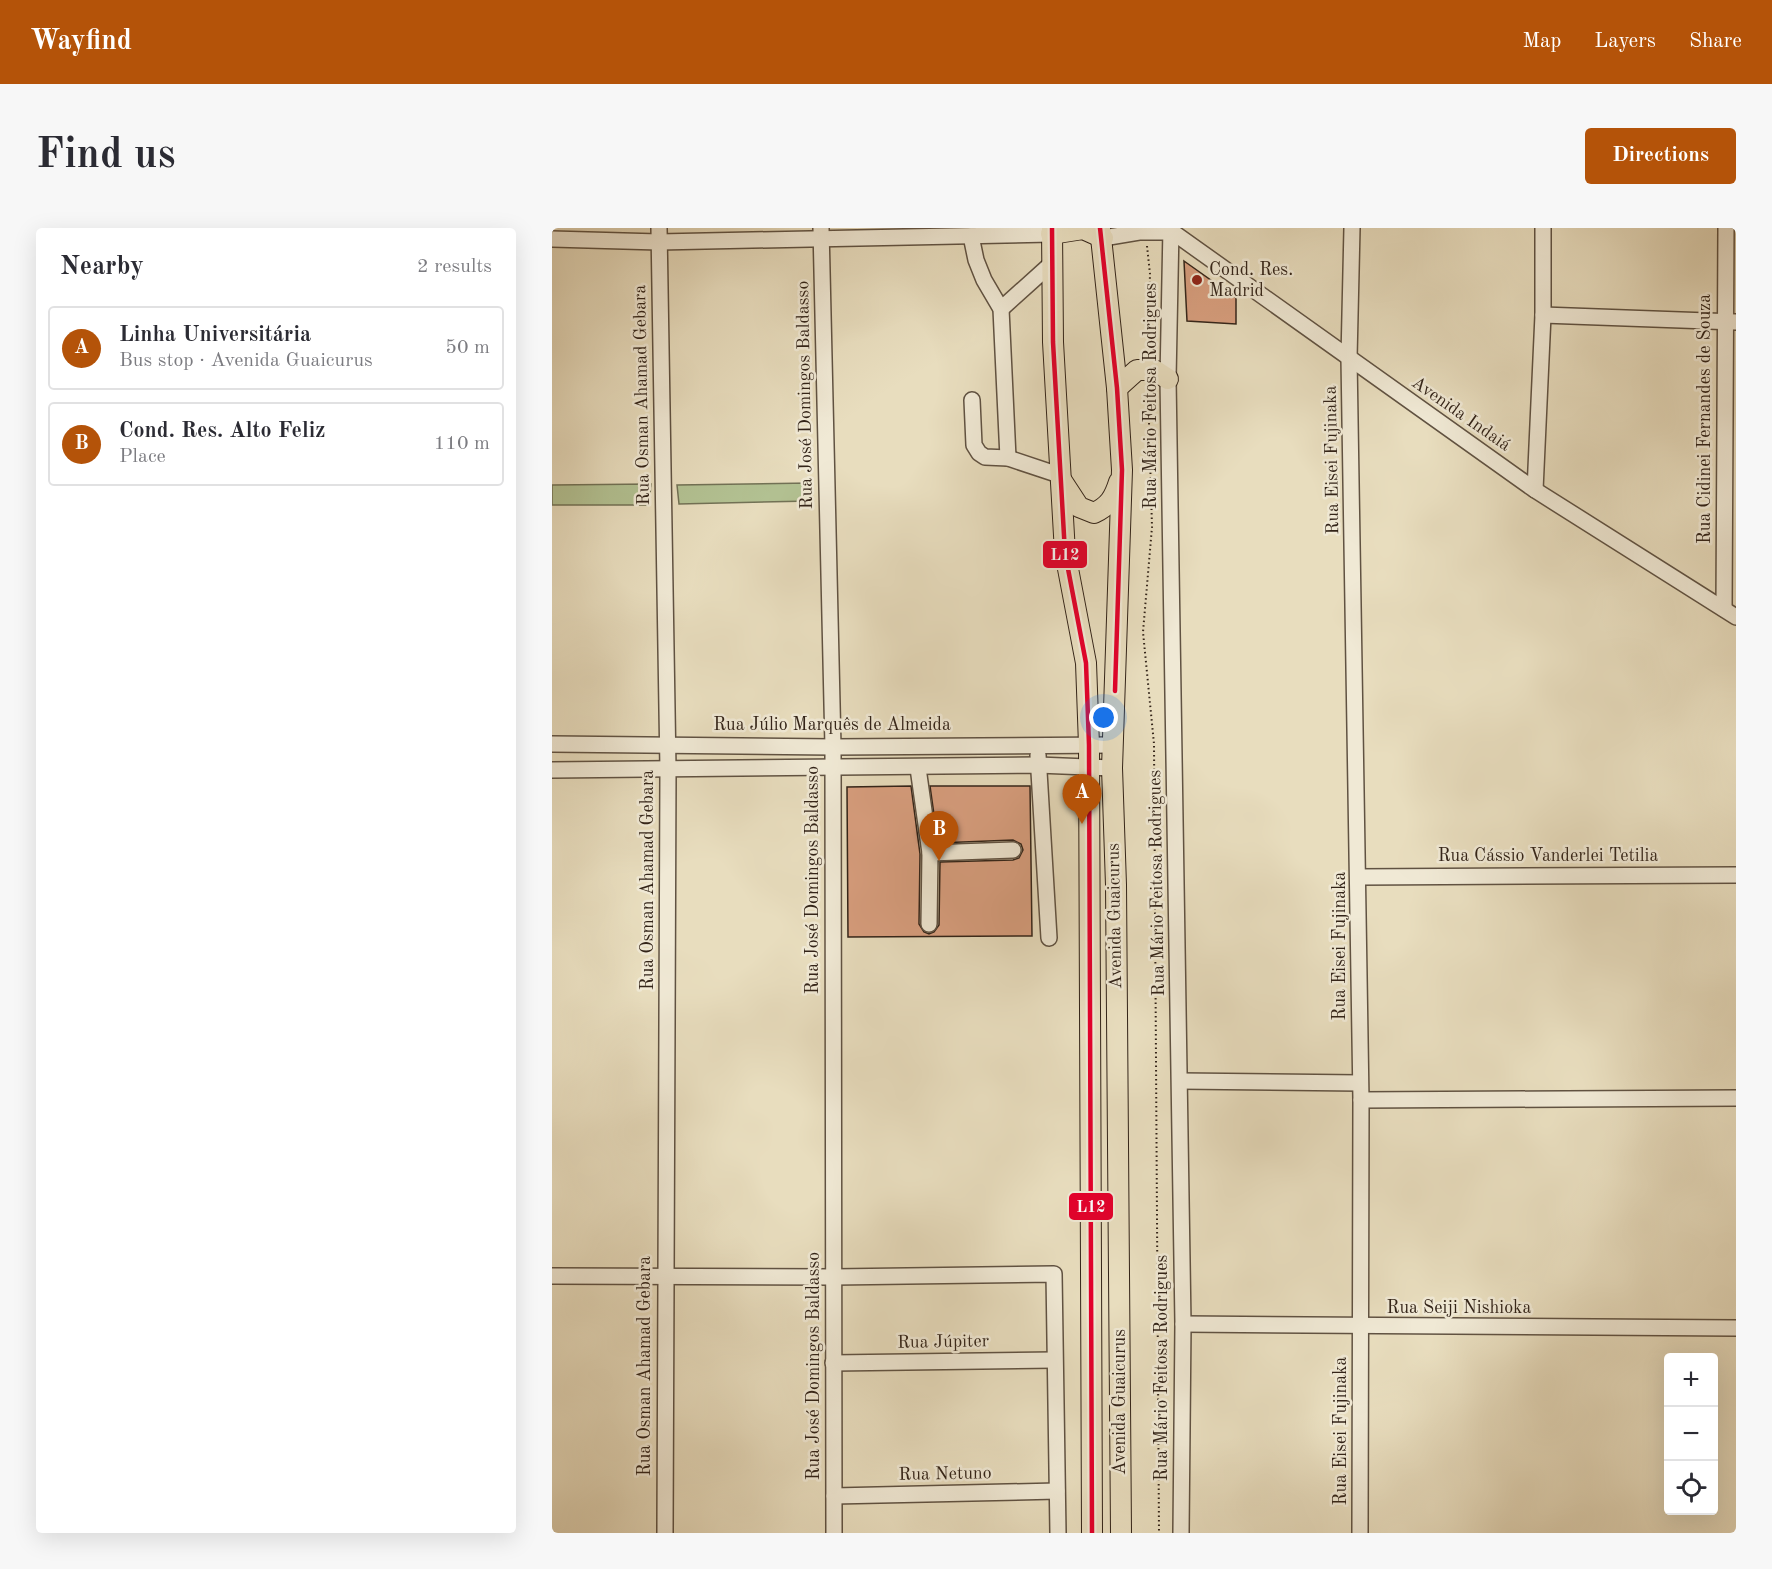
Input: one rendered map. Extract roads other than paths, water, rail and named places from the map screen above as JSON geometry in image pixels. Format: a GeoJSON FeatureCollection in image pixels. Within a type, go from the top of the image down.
{"type":"FeatureCollection","features":[{"type":"Feature","properties":{"kind":"main road"},"geometry":{"type":"LineString","coordinates":[[1044,232],[1083,229],[1102,233]]}},
{"type":"Feature","properties":{"kind":"main road","name":"Avenida Guaicurus"},"geometry":{"type":"LineString","coordinates":[[1044,232],[1052,264],[1059,476],[1065,553],[1086,663],[1089,745],[1092,1533]]}},
{"type":"Feature","properties":{"kind":"main road","name":"Avenida Guaicurus"},"geometry":{"type":"LineString","coordinates":[[1102,233],[1117,387],[1122,470],[1112,768],[1116,908],[1121,1533]]}},
{"type":"Feature","properties":{"kind":"main road"},"geometry":{"type":"LineString","coordinates":[[1117,387],[1137,370],[1154,370],[1168,379]]}},
{"type":"Feature","properties":{"kind":"main road"},"geometry":{"type":"LineString","coordinates":[[1059,476],[1079,507],[1094,513],[1105,508],[1115,497],[1122,470]]}},
{"type":"Feature","properties":{"kind":"street","name":"Rua Eisei Fujinaka"},"geometry":{"type":"LineString","coordinates":[[1352,228],[1349,358],[1359,877],[1360,1533]]}},
{"type":"Feature","properties":{"kind":"street"},"geometry":{"type":"LineString","coordinates":[[1535,490],[1543,315],[1542,228]]}},
{"type":"Feature","properties":{"kind":"street","name":"Rua Cidinei Fernandes de Souza"},"geometry":{"type":"LineString","coordinates":[[1726,228],[1730,322],[1730,613]]}},
{"type":"Feature","properties":{"kind":"street","name":"Avenida Indaiá"},"geometry":{"type":"LineString","coordinates":[[1170,229],[1535,490],[1730,613]]}},
{"type":"Feature","properties":{"kind":"street"},"geometry":{"type":"LineString","coordinates":[[1102,233],[1170,229]]}},
{"type":"Feature","properties":{"kind":"street","name":"Rua Mário Feitosa Rodrigues"},"geometry":{"type":"LineString","coordinates":[[1170,229],[1168,379],[1183,1323],[1181,1533]]}},
{"type":"Feature","properties":{"kind":"street"},"geometry":{"type":"LineString","coordinates":[[552,239],[821,233],[971,236],[1044,232]]}},
{"type":"Feature","properties":{"kind":"street","name":"Rua José Domingos Baldasso"},"geometry":{"type":"LineString","coordinates":[[821,233],[832,747],[834,1533]]}},
{"type":"Feature","properties":{"kind":"street","name":"Rua Osman Ahamad Gebara"},"geometry":{"type":"LineString","coordinates":[[659,235],[668,744],[664,1276],[665,1533]]}},
{"type":"Feature","properties":{"kind":"street"},"geometry":{"type":"LineString","coordinates":[[971,236],[976,260],[984,280],[1001,309],[1008,458]]}},
{"type":"Feature","properties":{"kind":"street"},"geometry":{"type":"LineString","coordinates":[[1001,309],[1052,264]]}},
{"type":"Feature","properties":{"kind":"street"},"geometry":{"type":"LineString","coordinates":[[1543,315],[1730,322]]}},
{"type":"Feature","properties":{"kind":"street"},"geometry":{"type":"LineString","coordinates":[[972,400],[974,445],[979,453],[985,457],[1008,458],[1059,476]]}},
{"type":"Feature","properties":{"kind":"street","name":"Rua Júlio Marquês de Almeida"},"geometry":{"type":"LineString","coordinates":[[552,744],[832,747],[1113,745]]}},
{"type":"Feature","properties":{"kind":"street"},"geometry":{"type":"LineString","coordinates":[[1038,745],[1049,938]]}},
{"type":"Feature","properties":{"kind":"street"},"geometry":{"type":"LineString","coordinates":[[552,770],[1038,765],[1112,768]]}},
{"type":"Feature","properties":{"kind":"street"},"geometry":{"type":"LineString","coordinates":[[918,768],[930,853],[929,924]]}},
{"type":"Feature","properties":{"kind":"street"},"geometry":{"type":"LineString","coordinates":[[930,853],[1013,850]]}},
{"type":"Feature","properties":{"kind":"street","name":"Rua Cássio Vanderlei Tetilia"},"geometry":{"type":"LineString","coordinates":[[1359,877],[1736,874]]}},
{"type":"Feature","properties":{"kind":"street"},"geometry":{"type":"LineString","coordinates":[[1180,1081],[1360,1083]]}},
{"type":"Feature","properties":{"kind":"street"},"geometry":{"type":"LineString","coordinates":[[1361,1100],[1736,1098]]}},
{"type":"Feature","properties":{"kind":"street"},"geometry":{"type":"LineString","coordinates":[[552,1276],[834,1277],[1054,1274],[1058,1533]]}},
{"type":"Feature","properties":{"kind":"street","name":"Rua Seiji Nishioka"},"geometry":{"type":"LineString","coordinates":[[1183,1323],[1361,1327],[1736,1328]]}},
{"type":"Feature","properties":{"kind":"street","name":"Rua Júpiter"},"geometry":{"type":"LineString","coordinates":[[833,1363],[1054,1360]]}},
{"type":"Feature","properties":{"kind":"street","name":"Rua Netuno"},"geometry":{"type":"LineString","coordinates":[[834,1496],[1057,1491]]}},
{"type":"Feature","properties":{"kind":"place","name":"Cond. Res. Madrid"},"geometry":{"type":"Point","coordinates":[1197,280]}},
{"type":"Feature","properties":{"kind":"place","name":"Linha Universitária"},"geometry":{"type":"Point","coordinates":[1082,824]}},
{"type":"Feature","properties":{"kind":"place","name":"Cond. Res. Alto Feliz"},"geometry":{"type":"Point","coordinates":[939,861]}}]}
